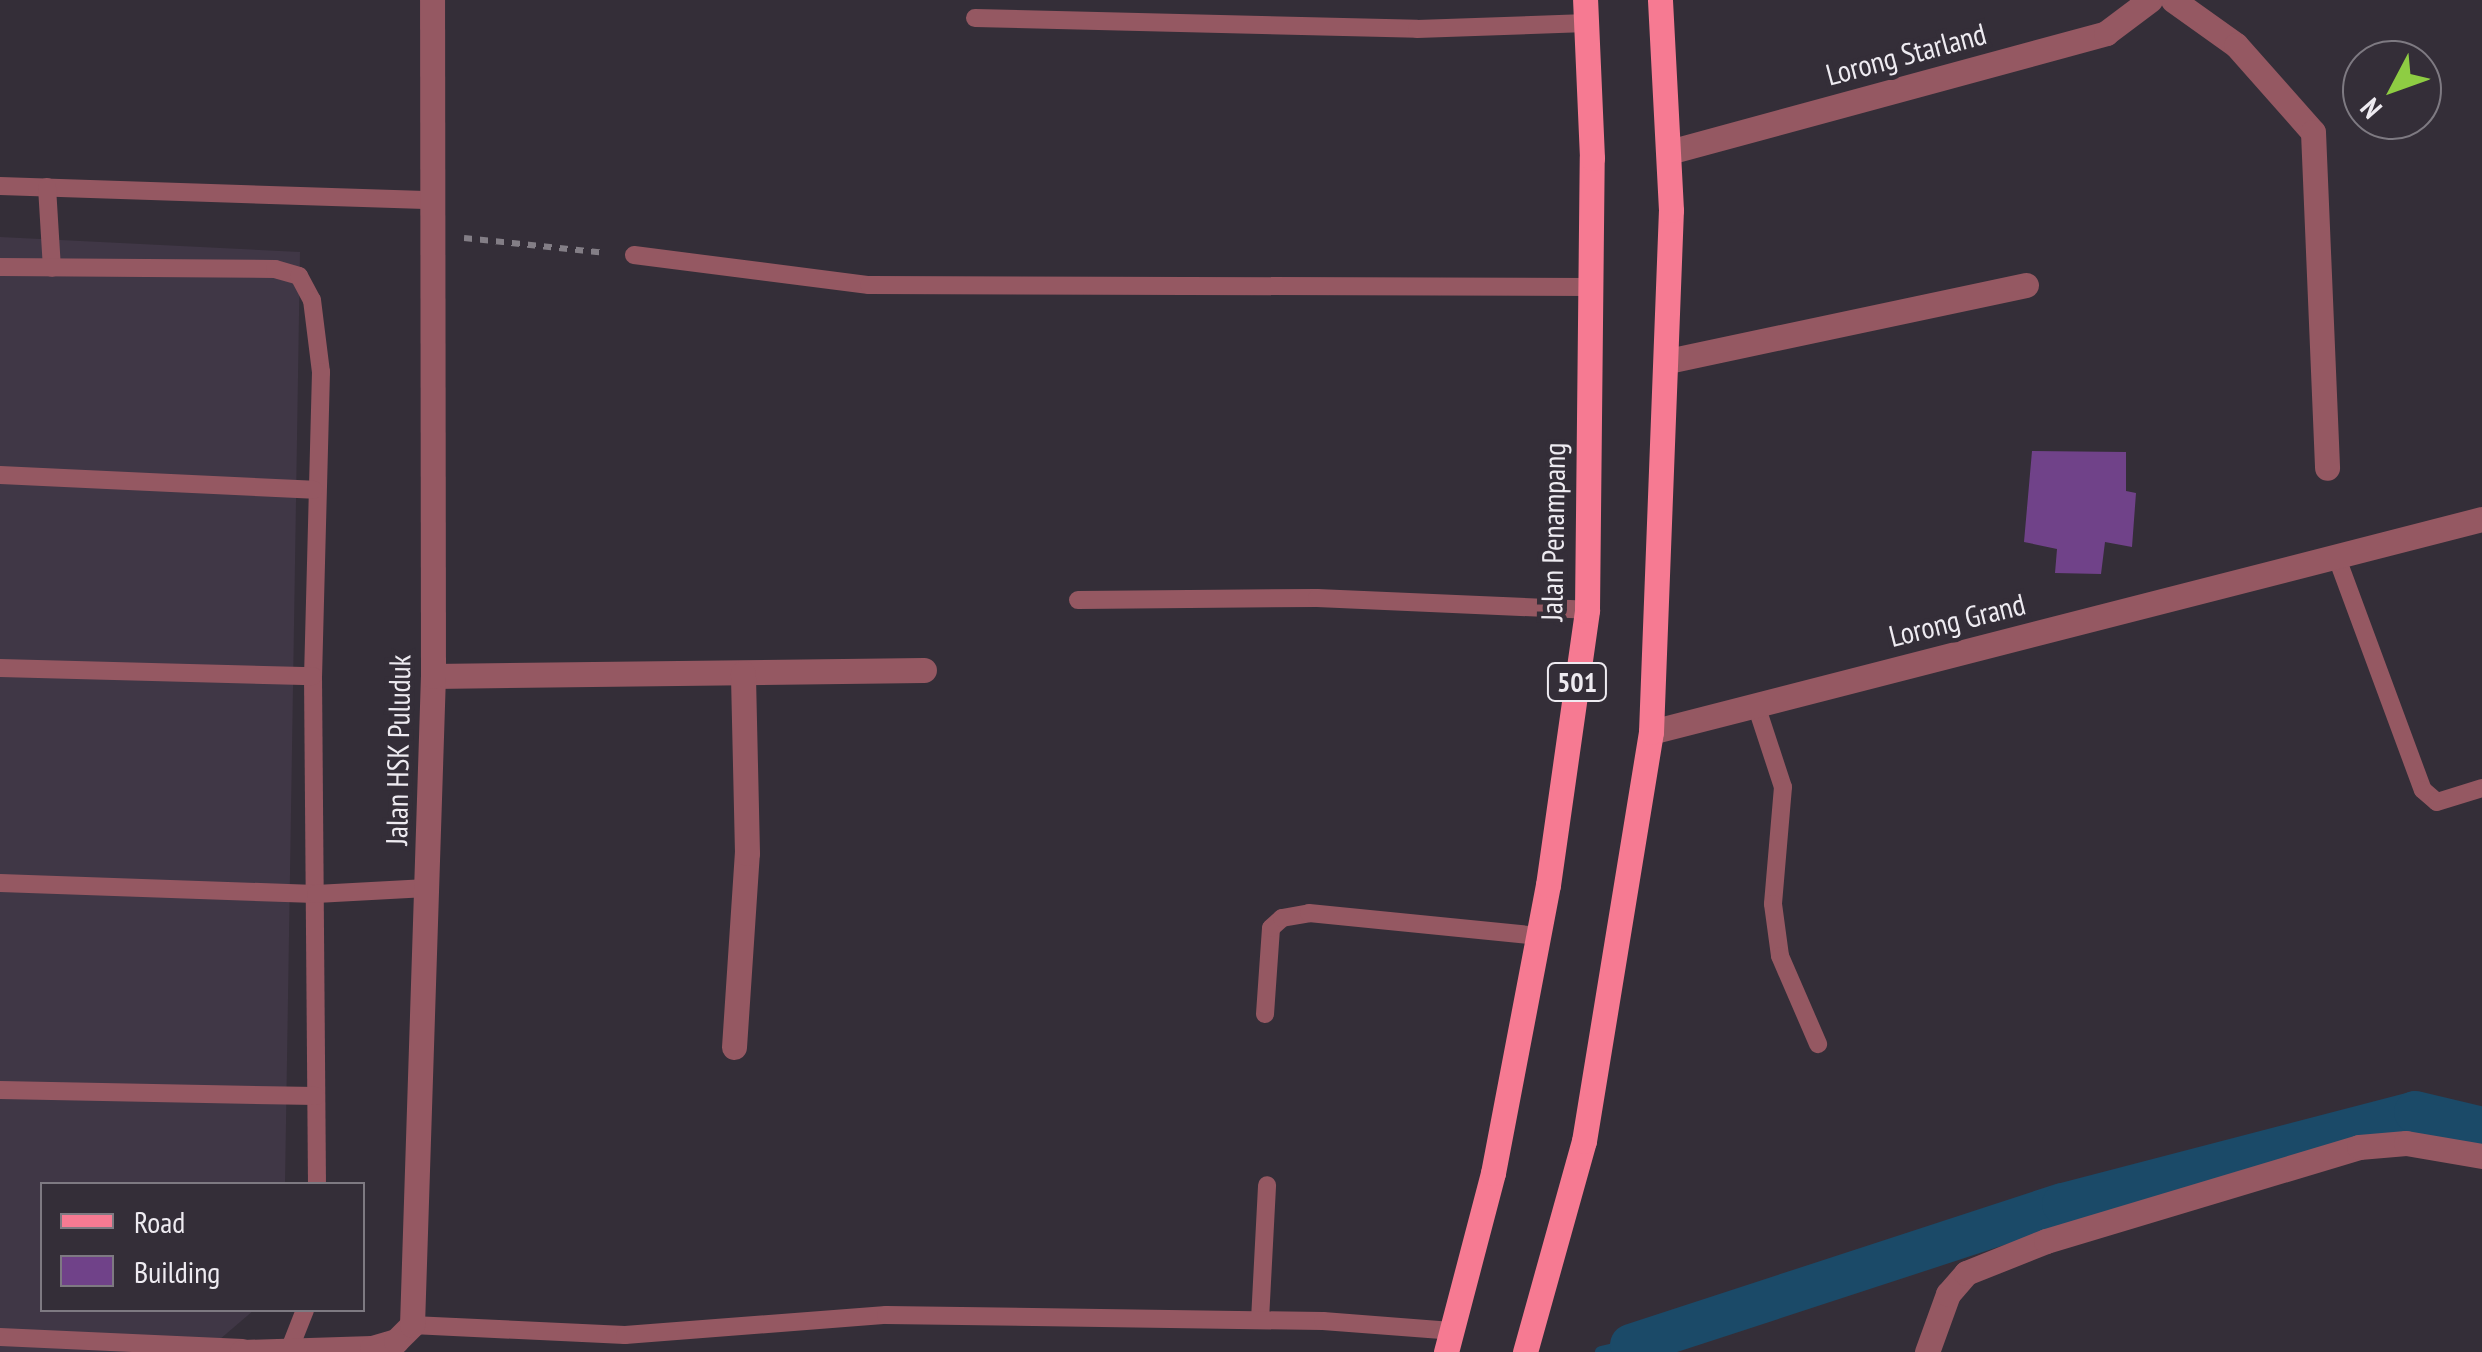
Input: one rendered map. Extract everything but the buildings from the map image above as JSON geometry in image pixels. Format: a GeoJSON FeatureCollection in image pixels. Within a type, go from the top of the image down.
{"type":"FeatureCollection","features":[{"type":"Feature","properties":{"kind":"main road","name":"501"},"geometry":{"type":"LineString","coordinates":[[1527,1345],[1584,1141],[1650,732],[1668,361],[1669,152],[1660,0]]}},
{"type":"Feature","properties":{"kind":"main road","name":"Jalan Penampang"},"geometry":{"type":"LineString","coordinates":[[1449,1341],[1493,1174],[1538,936],[1587,610],[1586,11]]}},
{"type":"Feature","properties":{"kind":"street","name":"Jalan HSK Puluduk"},"geometry":{"type":"LineString","coordinates":[[412,1325],[434,676],[432,0]]}},
{"type":"Feature","properties":{"kind":"street","name":"Lorong Starland"},"geometry":{"type":"LineString","coordinates":[[1669,152],[2106,33],[2150,0]]}},
{"type":"Feature","properties":{"kind":"street"},"geometry":{"type":"LineString","coordinates":[[2172,0],[2236,45],[2313,132],[2327,468]]}},
{"type":"Feature","properties":{"kind":"street"},"geometry":{"type":"LineString","coordinates":[[1668,361],[2026,285]]}},
{"type":"Feature","properties":{"kind":"street","name":"Lorong Grand"},"geometry":{"type":"LineString","coordinates":[[1650,732],[2482,519]]}},
{"type":"Feature","properties":{"kind":"street"},"geometry":{"type":"LineString","coordinates":[[434,676],[924,670]]}},
{"type":"Feature","properties":{"kind":"street"},"geometry":{"type":"LineString","coordinates":[[734,1046],[747,853],[743,672]]}},
{"type":"Feature","properties":{"kind":"street"},"geometry":{"type":"LineString","coordinates":[[1926,1352],[1948,1294],[1966,1273],[2046,1242],[2359,1147],[2406,1143],[2482,1156]]}},
{"type":"Feature","properties":{"kind":"street"},"geometry":{"type":"LineString","coordinates":[[242,1350],[372,1348],[396,1340],[412,1325]]}},
{"type":"Feature","properties":{"kind":"lane"},"geometry":{"type":"LineString","coordinates":[[975,18],[1417,29],[1586,11]]}},
{"type":"Feature","properties":{"kind":"lane"},"geometry":{"type":"LineString","coordinates":[[0,186],[433,200]]}},
{"type":"Feature","properties":{"kind":"lane"},"geometry":{"type":"LineString","coordinates":[[47,187],[52,268]]}},
{"type":"Feature","properties":{"kind":"lane"},"geometry":{"type":"LineString","coordinates":[[634,256],[869,286],[1588,287]]}},
{"type":"Feature","properties":{"kind":"lane"},"geometry":{"type":"LineString","coordinates":[[0,267],[274,269],[299,276],[312,300],[322,372],[314,490],[317,1182]]}},
{"type":"Feature","properties":{"kind":"lane"},"geometry":{"type":"LineString","coordinates":[[0,475],[314,490]]}},
{"type":"Feature","properties":{"kind":"lane"},"geometry":{"type":"LineString","coordinates":[[2337,558],[2423,790],[2438,802],[2482,788]]}},
{"type":"Feature","properties":{"kind":"lane"},"geometry":{"type":"LineString","coordinates":[[1078,600],[1317,598],[1587,610]]}},
{"type":"Feature","properties":{"kind":"lane"},"geometry":{"type":"LineString","coordinates":[[0,668],[313,676]]}},
{"type":"Feature","properties":{"kind":"lane"},"geometry":{"type":"LineString","coordinates":[[1756,706],[1783,787],[1773,904],[1780,956],[1818,1044]]}},
{"type":"Feature","properties":{"kind":"lane"},"geometry":{"type":"LineString","coordinates":[[0,883],[316,894],[428,888]]}},
{"type":"Feature","properties":{"kind":"lane"},"geometry":{"type":"LineString","coordinates":[[1264,1014],[1272,928],[1282,918],[1309,913],[1538,936]]}},
{"type":"Feature","properties":{"kind":"lane"},"geometry":{"type":"LineString","coordinates":[[0,1090],[316,1096]]}},
{"type":"Feature","properties":{"kind":"lane"},"geometry":{"type":"LineString","coordinates":[[1260,1320],[1267,1185]]}},
{"type":"Feature","properties":{"kind":"lane"},"geometry":{"type":"LineString","coordinates":[[290,1348],[304,1312]]}},
{"type":"Feature","properties":{"kind":"lane"},"geometry":{"type":"LineString","coordinates":[[412,1325],[625,1334],[814,1316],[1260,1320],[1449,1341]]}},
{"type":"Feature","properties":{"kind":"lane"},"geometry":{"type":"LineString","coordinates":[[0,1337],[242,1350]]}},
{"type":"Feature","properties":{"kind":"path"},"geometry":{"type":"LineString","coordinates":[[433,236],[634,256]]}},
{"type":"Feature","properties":{"kind":"shaded area"},"geometry":{"type":"Polygon","coordinates":[[[0,237],[300,252],[285,1182],[40,1182],[40,1312],[252,1312],[205,1352],[0,1352],[0,237]]]}},
{"type":"Feature","properties":{"kind":"waterway"},"geometry":{"type":"LineString","coordinates":[[1631,1345],[2063,1204],[2415,1112],[2482,1128]]}},
{"type":"Feature","properties":{"kind":"waterway"},"geometry":{"type":"LineString","coordinates":[[1601,1352],[1631,1345]]}}]}
